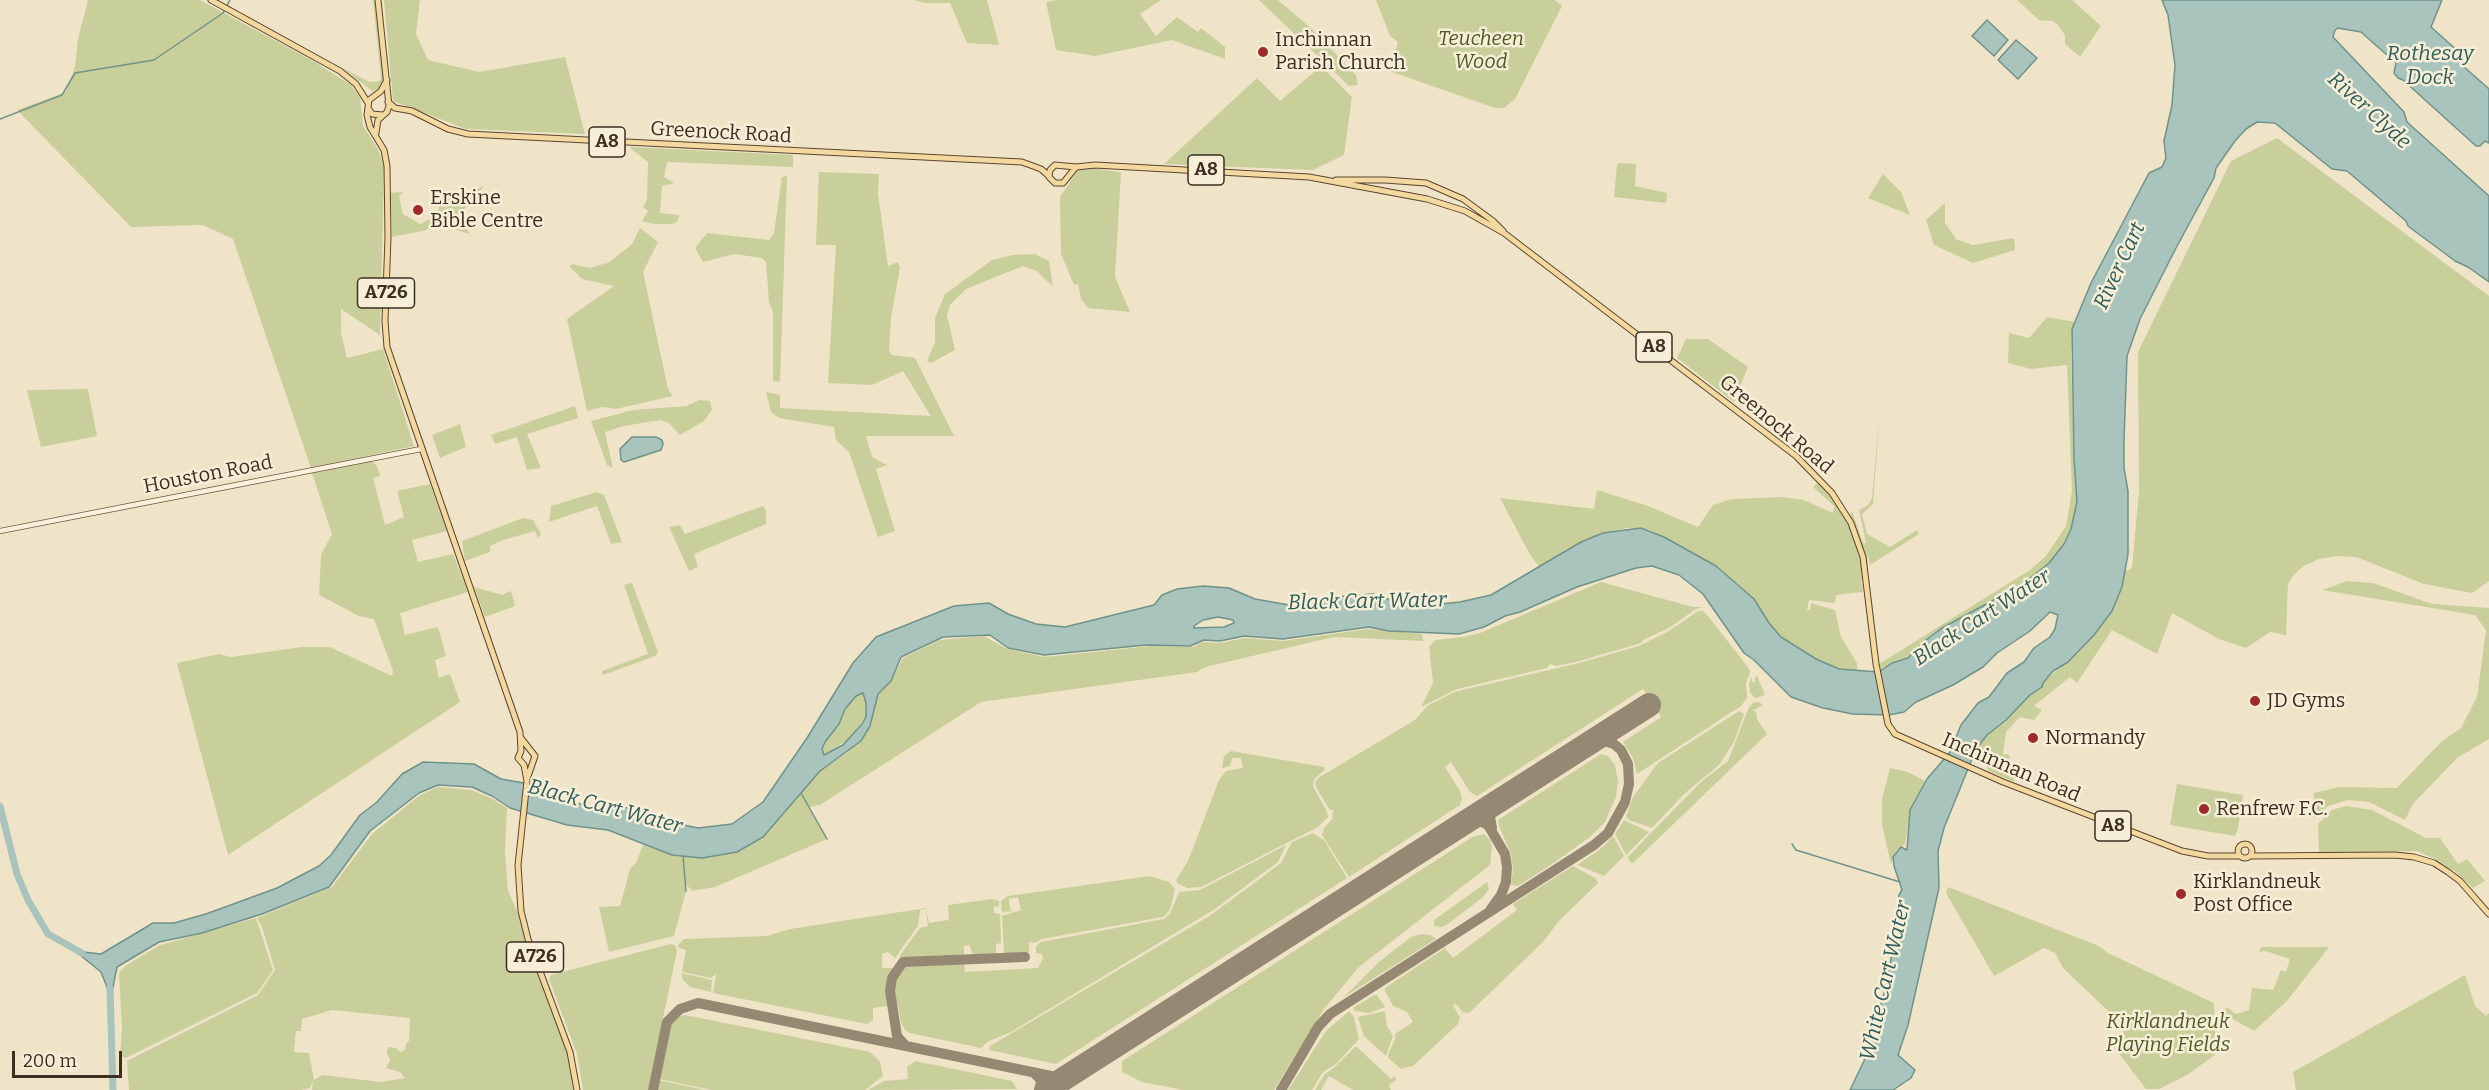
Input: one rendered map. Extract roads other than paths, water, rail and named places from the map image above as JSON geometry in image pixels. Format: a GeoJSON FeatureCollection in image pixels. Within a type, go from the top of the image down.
{"type":"FeatureCollection","features":[{"type":"Feature","properties":{"kind":"main road"},"geometry":{"type":"LineString","coordinates":[[211,0],[340,71],[361,89],[375,96],[382,96],[388,101]]}},
{"type":"Feature","properties":{"kind":"main road"},"geometry":{"type":"LineString","coordinates":[[376,135],[376,124],[388,109],[378,0]]}},
{"type":"Feature","properties":{"kind":"main road"},"geometry":{"type":"LineString","coordinates":[[368,106],[383,89],[387,80]]}},
{"type":"Feature","properties":{"kind":"main road"},"geometry":{"type":"LineString","coordinates":[[361,89],[372,114],[384,115],[402,110]]}},
{"type":"Feature","properties":{"kind":"main road","name":"Greenock Road"},"geometry":{"type":"LineString","coordinates":[[388,101],[402,110],[412,111],[448,129],[468,134],[944,160],[1010,161],[1029,164],[1041,169],[1051,168]]}},
{"type":"Feature","properties":{"kind":"main road","name":"A726"},"geometry":{"type":"LineString","coordinates":[[368,106],[368,122],[384,150],[387,166],[388,237],[384,321],[386,340],[421,449],[521,738],[535,756],[527,780],[518,873],[521,911],[528,939],[570,1052],[577,1090]]}},
{"type":"Feature","properties":{"kind":"main road","name":"A8"},"geometry":{"type":"LineString","coordinates":[[1051,168],[1057,165],[1064,167]]}},
{"type":"Feature","properties":{"kind":"main road","name":"Greenock Road"},"geometry":{"type":"LineString","coordinates":[[1064,167],[1104,165],[1286,174],[1334,181],[1453,207],[1504,233],[1796,456],[1822,480],[1845,512],[1857,538],[1864,566],[1876,664],[1890,729]]}},
{"type":"Feature","properties":{"kind":"main road"},"geometry":{"type":"LineString","coordinates":[[1064,167],[1068,175]]}},
{"type":"Feature","properties":{"kind":"main road"},"geometry":{"type":"LineString","coordinates":[[1041,169],[1053,182],[1060,183],[1066,180],[1076,167]]}},
{"type":"Feature","properties":{"kind":"main road"},"geometry":{"type":"LineString","coordinates":[[1049,177],[1051,168]]}},
{"type":"Feature","properties":{"kind":"main road","name":"Greenock Road"},"geometry":{"type":"LineString","coordinates":[[1334,181],[1342,179],[1420,182],[1443,189],[1463,199],[1501,228],[1504,233]]}},
{"type":"Feature","properties":{"kind":"main road"},"geometry":{"type":"LineString","coordinates":[[1387,180],[1387,191]]}},
{"type":"Feature","properties":{"kind":"main road","name":"Houston Road"},"geometry":{"type":"LineString","coordinates":[[0,531],[421,449]]}},
{"type":"Feature","properties":{"kind":"main road","name":"Inchinnan Road"},"geometry":{"type":"LineString","coordinates":[[1890,729],[1898,735],[1976,770],[2121,829],[2182,851],[2208,856],[2239,853]]}},
{"type":"Feature","properties":{"kind":"main road","name":"A726"},"geometry":{"type":"LineString","coordinates":[[521,738],[519,760],[524,765],[527,780]]}},
{"type":"Feature","properties":{"kind":"main road"},"geometry":{"type":"LineString","coordinates":[[520,752],[529,749]]}},
{"type":"Feature","properties":{"kind":"main road"},"geometry":{"type":"LineString","coordinates":[[524,765],[532,764]]}},
{"type":"Feature","properties":{"kind":"main road"},"geometry":{"type":"LineString","coordinates":[[2252,854],[2251,846],[2246,843],[2242,844],[2239,853],[2244,858],[2252,854],[2259,856],[2409,856],[2440,867],[2467,888],[2489,914]]}},
{"type":"Feature","properties":{"kind":"water"},"geometry":{"type":"Polygon","coordinates":[[[2162,0],[2442,0],[2431,27],[2468,60],[2463,66],[2489,89],[2489,143],[2485,141],[2480,146],[2476,146],[2398,78],[2394,73],[2396,63],[2361,32],[2338,28],[2333,37],[2404,112],[2407,122],[2489,196],[2489,282],[2455,261],[2408,226],[2406,221],[2347,171],[2332,169],[2275,123],[2257,122],[2246,129],[2235,141],[2216,168],[2214,178],[2140,319],[2127,356],[2124,468],[2128,491],[2128,554],[2122,587],[2112,611],[2094,635],[2068,662],[2053,671],[2042,687],[2030,695],[2006,720],[1987,735],[1976,749],[1944,828],[1938,851],[1939,888],[1908,1025],[1898,1055],[1915,1070],[1911,1078],[1893,1090],[1850,1090],[1864,1061],[1885,990],[1891,959],[1899,895],[1902,890],[1893,857],[1901,847],[1907,850],[1910,810],[1927,779],[1950,752],[1961,725],[1978,703],[1989,697],[2007,673],[2024,662],[2034,648],[2050,637],[2055,629],[2058,615],[2050,612],[2030,631],[1997,653],[1983,667],[1953,685],[1916,702],[1904,712],[1889,715],[1853,714],[1823,708],[1791,697],[1744,653],[1703,594],[1679,575],[1652,566],[1636,568],[1577,587],[1520,612],[1505,616],[1484,627],[1459,634],[1389,631],[1369,627],[1283,639],[1244,636],[1220,641],[1204,640],[1190,646],[1146,645],[1044,655],[1008,648],[990,635],[943,637],[901,657],[891,681],[878,694],[870,726],[861,741],[820,771],[763,837],[737,852],[702,858],[672,855],[608,830],[567,825],[510,808],[472,787],[438,785],[419,793],[370,831],[329,887],[262,914],[202,933],[159,942],[117,967],[111,997],[101,972],[75,951],[101,954],[153,923],[174,923],[206,914],[277,888],[319,866],[331,855],[360,815],[377,802],[402,774],[423,762],[474,764],[501,779],[529,784],[556,799],[595,807],[641,808],[674,823],[698,828],[732,824],[763,802],[807,738],[853,663],[876,637],[954,606],[989,603],[1008,614],[1036,624],[1065,627],[1154,605],[1162,595],[1177,589],[1203,586],[1229,588],[1255,599],[1295,606],[1333,597],[1373,594],[1421,606],[1460,602],[1491,595],[1581,542],[1603,533],[1641,528],[1664,537],[1716,566],[1754,599],[1781,637],[1816,659],[1839,669],[1879,672],[1892,663],[1908,658],[1942,628],[2023,584],[2049,563],[2064,544],[2071,529],[2077,502],[2072,329],[2091,283],[2149,173],[2162,167],[2166,158],[2164,141],[2172,105],[2175,65],[2168,15],[2162,0]],[[1218,617],[1203,620],[1194,628],[1224,627],[1234,623],[1233,620],[1218,617]],[[863,693],[856,696],[845,709],[839,724],[825,742],[822,749],[824,755],[843,745],[862,724],[866,717],[863,693]]]}},
{"type":"Feature","properties":{"kind":"water"},"geometry":{"type":"Polygon","coordinates":[[[1987,20],[2008,40],[1994,56],[1972,36],[1987,20]]]}},
{"type":"Feature","properties":{"kind":"water"},"geometry":{"type":"Polygon","coordinates":[[[2016,40],[2037,58],[2018,79],[1998,60],[2016,40]]]}},
{"type":"Feature","properties":{"kind":"water"},"geometry":{"type":"Polygon","coordinates":[[[632,437],[656,437],[662,440],[661,450],[624,462],[621,460],[620,449],[632,437]]]}},
{"type":"Feature","properties":{"kind":"waterway"},"geometry":{"type":"LineString","coordinates":[[0,119],[62,95],[75,73],[154,60],[223,13],[230,0]]}},
{"type":"Feature","properties":{"kind":"waterway"},"geometry":{"type":"LineString","coordinates":[[801,793],[827,839]]}},
{"type":"Feature","properties":{"kind":"waterway"},"geometry":{"type":"LineString","coordinates":[[0,806],[17,874],[28,900],[48,934],[82,953]]}},
{"type":"Feature","properties":{"kind":"waterway"},"geometry":{"type":"LineString","coordinates":[[1792,844],[1796,850],[1900,882]]}},
{"type":"Feature","properties":{"kind":"waterway"},"geometry":{"type":"LineString","coordinates":[[683,856],[686,891]]}},
{"type":"Feature","properties":{"kind":"waterway","name":"Black Cart Water"},"geometry":{"type":"LineString","coordinates":[[110,988],[113,1090]]}},
{"type":"Feature","properties":{"kind":"place","name":"Inchinnan Parish Church"},"geometry":{"type":"Point","coordinates":[1263,52]}},
{"type":"Feature","properties":{"kind":"place","name":"Erskine Bible Centre"},"geometry":{"type":"Point","coordinates":[418,210]}},
{"type":"Feature","properties":{"kind":"place","name":"JD Gyms"},"geometry":{"type":"Point","coordinates":[2255,701]}},
{"type":"Feature","properties":{"kind":"place","name":"Normandy"},"geometry":{"type":"Point","coordinates":[2033,738]}},
{"type":"Feature","properties":{"kind":"place","name":"Renfrew F.C."},"geometry":{"type":"Point","coordinates":[2204,809]}},
{"type":"Feature","properties":{"kind":"place","name":"Kirklandneuk Post Office"},"geometry":{"type":"Point","coordinates":[2181,894]}},
{"type":"Feature","properties":{"kind":"park label","name":"Teucheen Wood"},"geometry":{"type":"Point","coordinates":[1481,50]}},
{"type":"Feature","properties":{"kind":"park label","name":"Kirklandneuk Playing Fields"},"geometry":{"type":"Point","coordinates":[2168,1034]}},
{"type":"Feature","properties":{"kind":"water label","name":"Rothesay Dock"},"geometry":{"type":"Point","coordinates":[2430,66]}},
{"type":"Feature","properties":{"kind":"water label","name":"River Clyde"},"geometry":{"type":"Point","coordinates":[2369,111]}},
{"type":"Feature","properties":{"kind":"water label","name":"River Cart"},"geometry":{"type":"Point","coordinates":[2120,266]}},
{"type":"Feature","properties":{"kind":"water label","name":"White Cart Water"},"geometry":{"type":"Point","coordinates":[1886,981]}}]}
